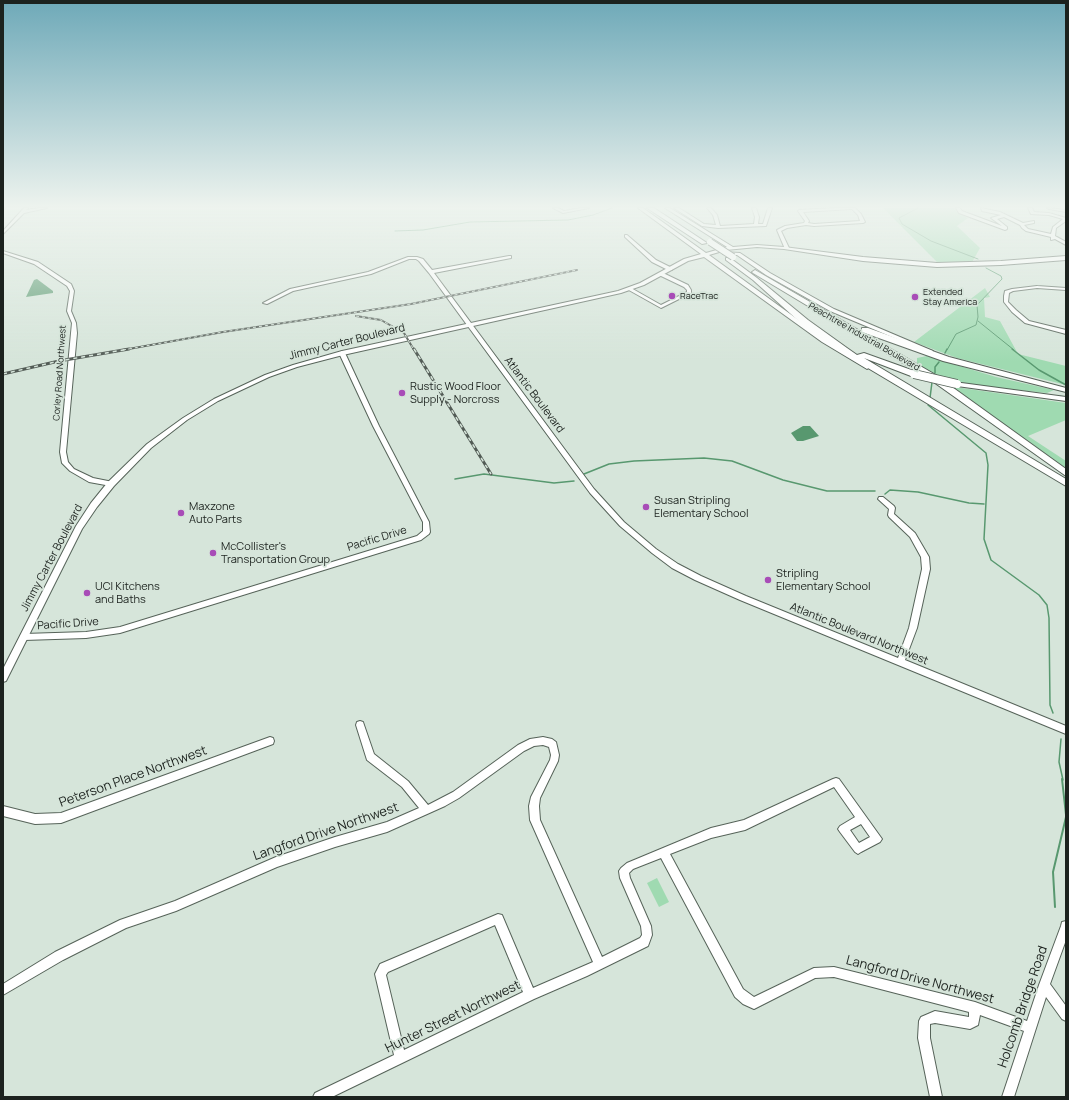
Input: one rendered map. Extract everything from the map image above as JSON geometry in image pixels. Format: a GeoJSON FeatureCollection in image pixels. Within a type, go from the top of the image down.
{"type":"FeatureCollection","features":[{"type":"Feature","properties":{"kind":"highway","name":"Peachtree Industrial Boulevard"},"geometry":{"type":"LineString","coordinates":[[734,259],[805,322],[834,342]]}},
{"type":"Feature","properties":{"kind":"highway","name":"Peachtree Industrial Boulevard"},"geometry":{"type":"LineString","coordinates":[[738,259],[815,308],[880,344],[931,376],[1066,473]]}},
{"type":"Feature","properties":{"kind":"highway"},"geometry":{"type":"LineString","coordinates":[[815,308],[909,347],[966,364],[1066,390]]}},
{"type":"Feature","properties":{"kind":"highway"},"geometry":{"type":"LineString","coordinates":[[834,342],[867,358],[914,374],[957,384],[1066,399]]}},
{"type":"Feature","properties":{"kind":"highway"},"geometry":{"type":"LineString","coordinates":[[834,342],[883,375],[992,437],[1066,483]]}},
{"type":"Feature","properties":{"kind":"main road","name":"Jimmy Carter Boulevard"},"geometry":{"type":"LineString","coordinates":[[3,678],[79,528],[94,505],[111,484],[152,444],[186,419],[216,400],[273,374],[342,353],[469,326],[629,289],[688,259]]}},
{"type":"Feature","properties":{"kind":"main road","name":"Jimmy Carter Boulevard"},"geometry":{"type":"LineString","coordinates":[[670,269],[681,266],[692,259]]}},
{"type":"Feature","properties":{"kind":"main road"},"geometry":{"type":"LineString","coordinates":[[681,266],[699,259]]}},
{"type":"Feature","properties":{"kind":"main road"},"geometry":{"type":"LineString","coordinates":[[707,259],[719,264]]}},
{"type":"Feature","properties":{"kind":"main road"},"geometry":{"type":"LineString","coordinates":[[712,259],[824,341],[852,359],[883,375]]}},
{"type":"Feature","properties":{"kind":"main road"},"geometry":{"type":"LineString","coordinates":[[718,259],[719,264]]}},
{"type":"Feature","properties":{"kind":"main road"},"geometry":{"type":"LineString","coordinates":[[747,259],[808,297],[844,315],[966,364]]}},
{"type":"Feature","properties":{"kind":"main road","name":"Peachtree Industrial Boulevard"},"geometry":{"type":"LineString","coordinates":[[749,259],[772,275]]}},
{"type":"Feature","properties":{"kind":"main road","name":"Jimmy Carter Boulevard"},"geometry":{"type":"LineString","coordinates":[[866,259],[919,264],[966,265],[1042,259]]}},
{"type":"Feature","properties":{"kind":"street","name":"Corley Road Northwest"},"geometry":{"type":"LineString","coordinates":[[25,259],[36,263],[69,285],[72,291],[69,311],[74,323],[74,332],[63,452],[65,462],[72,470],[90,480],[111,484]]}},
{"type":"Feature","properties":{"kind":"street"},"geometry":{"type":"LineString","coordinates":[[265,303],[292,290],[369,273],[405,259]]}},
{"type":"Feature","properties":{"kind":"street"},"geometry":{"type":"LineString","coordinates":[[419,259],[431,272],[469,326]]}},
{"type":"Feature","properties":{"kind":"street"},"geometry":{"type":"LineString","coordinates":[[431,272],[496,259]]}},
{"type":"Feature","properties":{"kind":"street"},"geometry":{"type":"LineString","coordinates":[[652,259],[670,269]]}},
{"type":"Feature","properties":{"kind":"street"},"geometry":{"type":"LineString","coordinates":[[629,289],[661,307],[689,293],[686,286],[661,274]]}},
{"type":"Feature","properties":{"kind":"street"},"geometry":{"type":"LineString","coordinates":[[1066,289],[1037,287],[1012,290],[1007,292],[1006,296],[1006,302],[1027,322],[1066,332]]}},
{"type":"Feature","properties":{"kind":"street","name":"Atlantic Boulevard"},"geometry":{"type":"LineString","coordinates":[[469,326],[582,477]]}},
{"type":"Feature","properties":{"kind":"street","name":"Pacific Drive"},"geometry":{"type":"LineString","coordinates":[[24,638],[86,635],[120,630],[419,538],[427,532],[426,522],[376,426],[342,353]]}},
{"type":"Feature","properties":{"kind":"street","name":"Atlantic Boulevard Northwest"},"geometry":{"type":"LineString","coordinates":[[582,477],[592,491],[622,524],[675,566],[742,598],[1066,730]]}},
{"type":"Feature","properties":{"kind":"street"},"geometry":{"type":"LineString","coordinates":[[881,499],[892,508],[892,515],[913,535],[925,557],[926,569],[913,628],[900,662]]}},
{"type":"Feature","properties":{"kind":"street"},"geometry":{"type":"LineString","coordinates":[[360,725],[370,757],[405,784],[426,810]]}},
{"type":"Feature","properties":{"kind":"street","name":"Peterson Place Northwest"},"geometry":{"type":"LineString","coordinates":[[3,810],[35,819],[61,818],[270,741]]}},
{"type":"Feature","properties":{"kind":"street","name":"Langford Drive Northwest"},"geometry":{"type":"LineString","coordinates":[[3,990],[59,956],[124,924],[176,906],[276,862],[335,842],[387,827],[426,810],[456,795],[526,744],[543,741],[553,745],[554,762],[536,797],[534,806],[535,820],[599,963]]}},
{"type":"Feature","properties":{"kind":"street"},"geometry":{"type":"LineString","coordinates":[[599,963],[644,942],[647,935],[646,926],[625,878],[624,871],[630,866],[711,833],[745,824],[836,782],[862,818]]}},
{"type":"Feature","properties":{"kind":"street","name":"Langford Drive Northwest"},"geometry":{"type":"LineString","coordinates":[[664,853],[739,993],[747,1000],[754,1003],[814,974],[834,972],[975,1008],[1031,1028]]}},
{"type":"Feature","properties":{"kind":"street"},"geometry":{"type":"LineString","coordinates":[[400,1058],[380,974],[384,968],[498,919],[530,995]]}},
{"type":"Feature","properties":{"kind":"street","name":"Holcomb Bridge Road"},"geometry":{"type":"LineString","coordinates":[[1008,1097],[1044,984],[1066,926]]}},
{"type":"Feature","properties":{"kind":"street","name":"Hunter Street Northwest"},"geometry":{"type":"LineString","coordinates":[[325,1096],[400,1058],[530,995],[583,972],[599,963]]}},
{"type":"Feature","properties":{"kind":"street"},"geometry":{"type":"LineString","coordinates":[[1044,984],[1051,996],[1066,1015]]}},
{"type":"Feature","properties":{"kind":"street"},"geometry":{"type":"LineString","coordinates":[[936,1097],[924,1038],[925,1021],[935,1017],[970,1024],[974,1021],[975,1008]]}},
{"type":"Feature","properties":{"kind":"shaded area"},"geometry":{"type":"Polygon","coordinates":[[[934,259],[974,259],[970,266],[942,267],[934,259]]]}},
{"type":"Feature","properties":{"kind":"shaded area"},"geometry":{"type":"Polygon","coordinates":[[[37,279],[53,291],[53,293],[26,297],[34,280],[37,279]]]}},
{"type":"Feature","properties":{"kind":"shaded area"},"geometry":{"type":"Polygon","coordinates":[[[985,288],[990,297],[984,298],[985,317],[1000,321],[1018,354],[1066,366],[1066,385],[957,358],[914,342],[985,288]]]}},
{"type":"Feature","properties":{"kind":"shaded area"},"geometry":{"type":"Polygon","coordinates":[[[927,356],[996,377],[1054,390],[1047,393],[987,387],[937,379],[917,365],[917,358],[927,356]]]}},
{"type":"Feature","properties":{"kind":"shaded area"},"geometry":{"type":"Polygon","coordinates":[[[948,386],[1066,403],[1066,420],[1028,436],[1066,461],[1066,468],[948,386]]]}},
{"type":"Feature","properties":{"kind":"shaded area"},"geometry":{"type":"Polygon","coordinates":[[[803,426],[810,426],[819,436],[803,441],[797,441],[791,433],[803,426]]]}},
{"type":"Feature","properties":{"kind":"shaded area"},"geometry":{"type":"Polygon","coordinates":[[[657,878],[669,902],[659,907],[647,883],[657,878]]]}},
{"type":"Feature","properties":{"kind":"waterway"},"geometry":{"type":"LineString","coordinates":[[947,350],[956,334],[976,325],[978,317],[977,305],[1002,279],[1001,276],[986,268]]}},
{"type":"Feature","properties":{"kind":"waterway"},"geometry":{"type":"LineString","coordinates":[[978,321],[1014,350]]}},
{"type":"Feature","properties":{"kind":"waterway"},"geometry":{"type":"LineString","coordinates":[[945,353],[947,349]]}},
{"type":"Feature","properties":{"kind":"waterway"},"geometry":{"type":"LineString","coordinates":[[1012,349],[1039,370],[1066,385]]}},
{"type":"Feature","properties":{"kind":"waterway"},"geometry":{"type":"LineString","coordinates":[[935,373],[935,367],[939,362]]}},
{"type":"Feature","properties":{"kind":"waterway"},"geometry":{"type":"LineString","coordinates":[[930,398],[932,382]]}},
{"type":"Feature","properties":{"kind":"waterway"},"geometry":{"type":"LineString","coordinates":[[928,405],[986,453],[988,465],[984,539],[991,560],[1039,595],[1047,605],[1049,618],[1050,705],[1053,713]]}},
{"type":"Feature","properties":{"kind":"waterway"},"geometry":{"type":"LineString","coordinates":[[584,474],[609,464],[634,461],[704,458],[732,461],[783,480],[827,491],[875,491]]}},
{"type":"Feature","properties":{"kind":"waterway"},"geometry":{"type":"LineString","coordinates":[[455,479],[484,474],[554,483],[574,481]]}},
{"type":"Feature","properties":{"kind":"waterway"},"geometry":{"type":"LineString","coordinates":[[885,494],[890,490],[918,492],[969,503],[984,504]]}},
{"type":"Feature","properties":{"kind":"waterway"},"geometry":{"type":"LineString","coordinates":[[1061,739],[1059,762],[1063,780]]}},
{"type":"Feature","properties":{"kind":"waterway"},"geometry":{"type":"LineString","coordinates":[[1062,779],[1066,815]]}},
{"type":"Feature","properties":{"kind":"waterway"},"geometry":{"type":"LineString","coordinates":[[1055,907],[1053,872],[1066,817]]}},
{"type":"Feature","properties":{"kind":"railway"},"geometry":{"type":"LineString","coordinates":[[123,350],[223,332],[411,304],[577,270]]}},
{"type":"Feature","properties":{"kind":"railway"},"geometry":{"type":"LineString","coordinates":[[356,316],[381,320],[404,333],[414,350]]}},
{"type":"Feature","properties":{"kind":"railway"},"geometry":{"type":"LineString","coordinates":[[3,374],[59,361],[129,349]]}},
{"type":"Feature","properties":{"kind":"railway"},"geometry":{"type":"LineString","coordinates":[[414,349],[491,474]]}},
{"type":"Feature","properties":{"kind":"place","name":"RaceTrac"},"geometry":{"type":"Point","coordinates":[672,296]}},
{"type":"Feature","properties":{"kind":"place","name":"Extended Stay America"},"geometry":{"type":"Point","coordinates":[915,297]}},
{"type":"Feature","properties":{"kind":"place","name":"Rustic Wood Floor Supply - Norcross"},"geometry":{"type":"Point","coordinates":[402,393]}},
{"type":"Feature","properties":{"kind":"place","name":"Susan Stripling Elementary School"},"geometry":{"type":"Point","coordinates":[646,507]}},
{"type":"Feature","properties":{"kind":"place","name":"Maxzone Auto Parts"},"geometry":{"type":"Point","coordinates":[181,513]}},
{"type":"Feature","properties":{"kind":"place","name":"McCollister's Transportation Group"},"geometry":{"type":"Point","coordinates":[213,553]}},
{"type":"Feature","properties":{"kind":"place","name":"Stripling Elementary School"},"geometry":{"type":"Point","coordinates":[768,580]}},
{"type":"Feature","properties":{"kind":"place","name":"UCI Kitchens and Baths"},"geometry":{"type":"Point","coordinates":[87,593]}}]}
